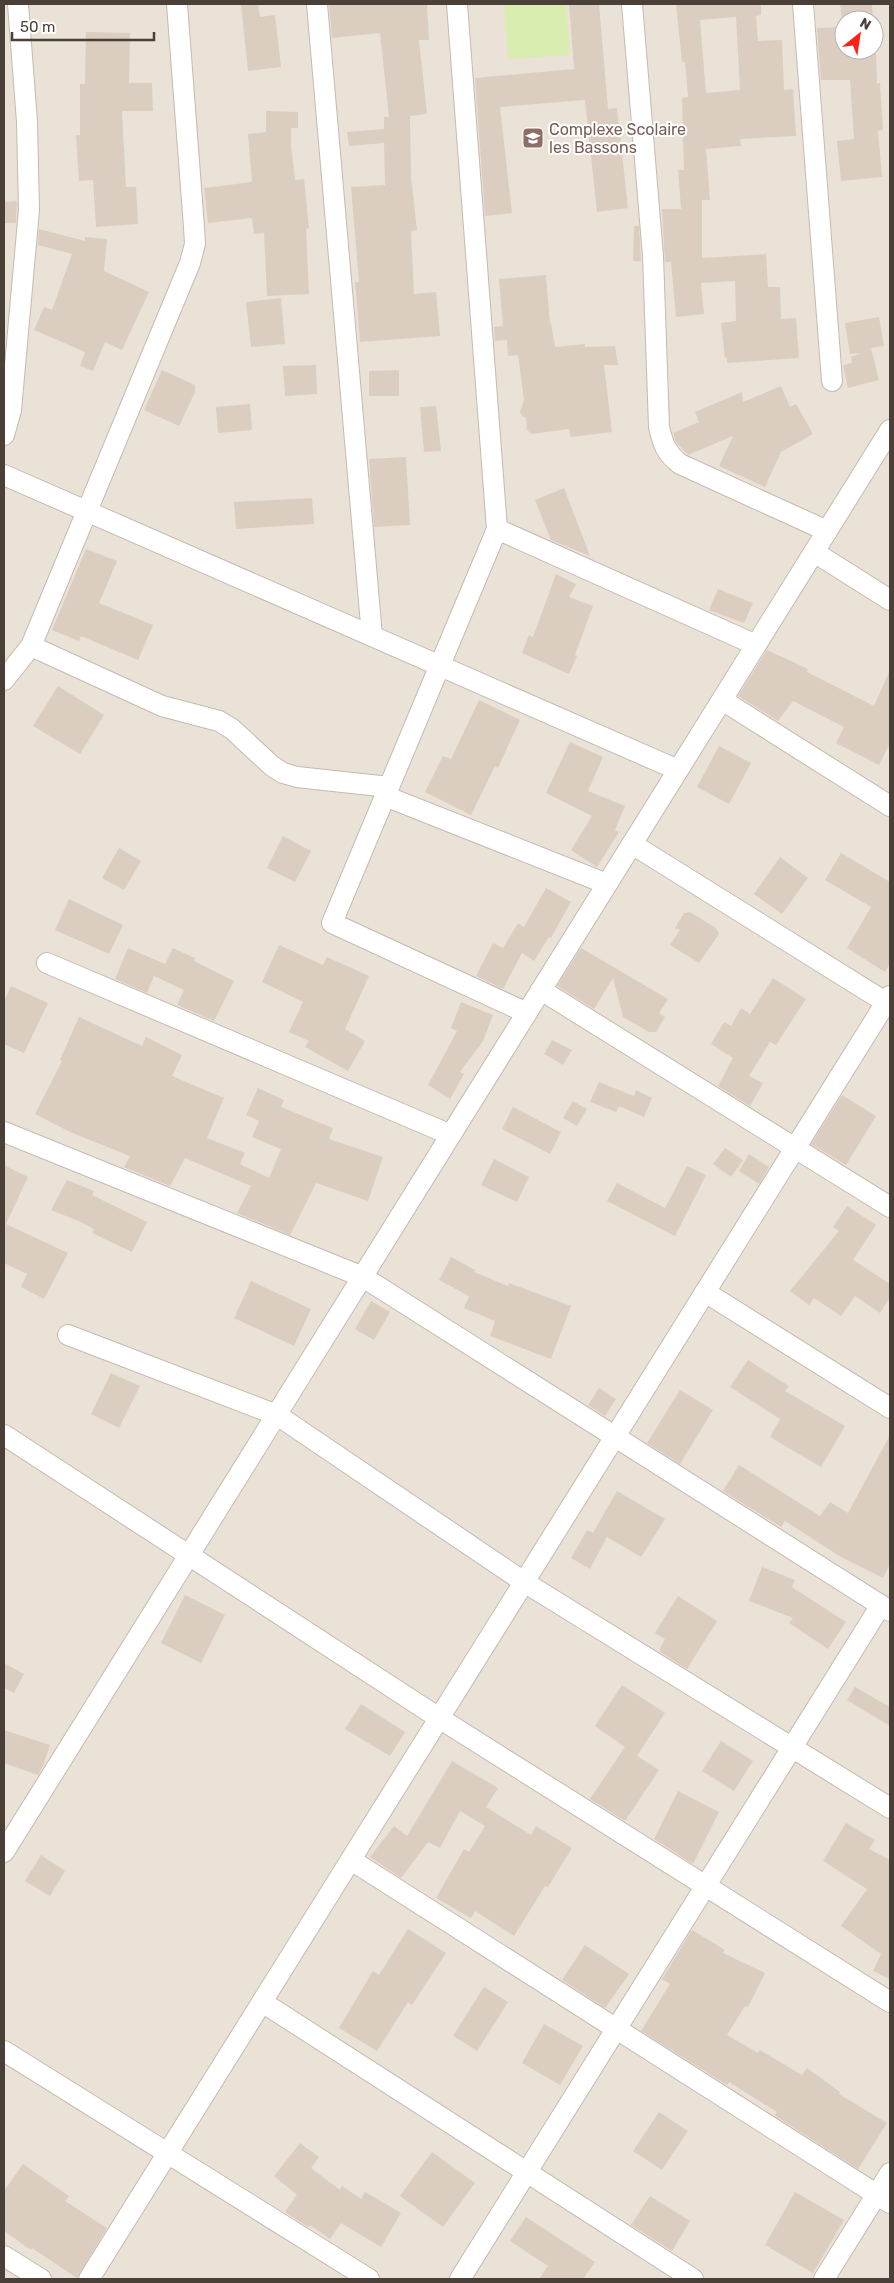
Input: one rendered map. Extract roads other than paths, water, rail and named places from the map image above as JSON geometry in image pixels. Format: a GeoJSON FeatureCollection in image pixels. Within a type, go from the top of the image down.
{"type":"FeatureCollection","features":[{"type":"Feature","properties":{"kind":"street"},"geometry":{"type":"LineString","coordinates":[[4,435],[11,410],[28,210],[28,122],[18,4]]}},
{"type":"Feature","properties":{"kind":"street"},"geometry":{"type":"LineString","coordinates":[[4,680],[31,646],[190,263],[194,244],[177,4]]}},
{"type":"Feature","properties":{"kind":"street"},"geometry":{"type":"LineString","coordinates":[[317,4],[372,636]]}},
{"type":"Feature","properties":{"kind":"street"},"geometry":{"type":"LineString","coordinates":[[457,4],[497,529],[332,923],[527,1014]]}},
{"type":"Feature","properties":{"kind":"street"},"geometry":{"type":"LineString","coordinates":[[632,4],[653,256],[659,427],[663,445],[669,456],[680,464],[827,531]]}},
{"type":"Feature","properties":{"kind":"street"},"geometry":{"type":"LineString","coordinates":[[803,4],[832,381]]}},
{"type":"Feature","properties":{"kind":"street"},"geometry":{"type":"LineString","coordinates":[[4,1852],[890,430]]}},
{"type":"Feature","properties":{"kind":"street"},"geometry":{"type":"LineString","coordinates":[[4,475],[678,770]]}},
{"type":"Feature","properties":{"kind":"street"},"geometry":{"type":"LineString","coordinates":[[497,529],[756,645]]}},
{"type":"Feature","properties":{"kind":"street"},"geometry":{"type":"LineString","coordinates":[[814,552],[890,600]]}},
{"type":"Feature","properties":{"kind":"street"},"geometry":{"type":"LineString","coordinates":[[31,646],[162,706],[219,721],[232,729],[283,773],[297,777],[387,791],[607,884]]}},
{"type":"Feature","properties":{"kind":"street"},"geometry":{"type":"LineString","coordinates":[[722,700],[890,806]]}},
{"type":"Feature","properties":{"kind":"street"},"geometry":{"type":"LineString","coordinates":[[89,2279],[795,1148],[889,1001],[632,844]]}},
{"type":"Feature","properties":{"kind":"street"},"geometry":{"type":"LineString","coordinates":[[47,963],[450,1135]]}},
{"type":"Feature","properties":{"kind":"street"},"geometry":{"type":"LineString","coordinates":[[541,990],[890,1207]]}},
{"type":"Feature","properties":{"kind":"street"},"geometry":{"type":"LineString","coordinates":[[4,1132],[363,1277],[614,1438],[886,1608],[792,1748],[460,2279]]}},
{"type":"Feature","properties":{"kind":"street"},"geometry":{"type":"LineString","coordinates":[[705,1292],[890,1408]]}},
{"type":"Feature","properties":{"kind":"street"},"geometry":{"type":"LineString","coordinates":[[68,1335],[277,1415],[524,1582],[890,1808]]}},
{"type":"Feature","properties":{"kind":"street"},"geometry":{"type":"LineString","coordinates":[[4,1435],[439,1718],[890,2002]]}},
{"type":"Feature","properties":{"kind":"street"},"geometry":{"type":"LineString","coordinates":[[351,1860],[884,2199]]}},
{"type":"Feature","properties":{"kind":"street"},"geometry":{"type":"LineString","coordinates":[[262,2002],[693,2279]]}},
{"type":"Feature","properties":{"kind":"street"},"geometry":{"type":"LineString","coordinates":[[4,2051],[369,2279]]}},
{"type":"Feature","properties":{"kind":"street"},"geometry":{"type":"LineString","coordinates":[[824,2279],[884,2199],[890,2173]]}},
{"type":"Feature","properties":{"kind":"street"},"geometry":{"type":"LineString","coordinates":[[4,2256],[42,2279]]}},
{"type":"Feature","properties":{"kind":"place","name":"Complexe Scolaire les Bassons"},"geometry":{"type":"Point","coordinates":[533,138]}}]}
